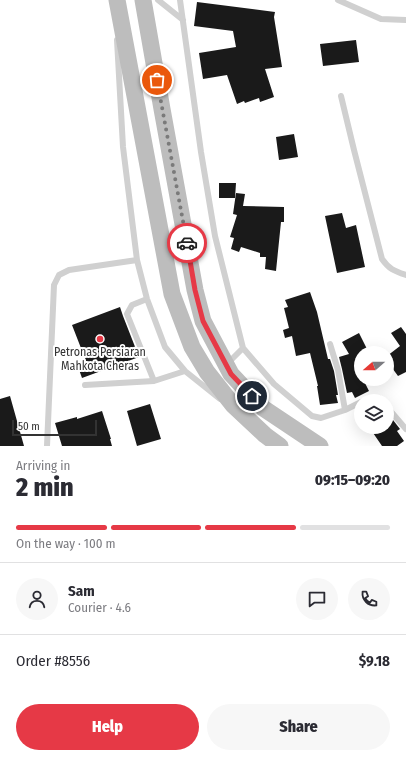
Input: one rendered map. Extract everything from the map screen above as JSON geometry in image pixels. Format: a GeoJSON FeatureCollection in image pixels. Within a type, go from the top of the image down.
{"type":"FeatureCollection","features":[{"type":"Feature","properties":{"kind":"main road"},"geometry":{"type":"LineString","coordinates":[[115,0],[172,294],[192,347],[207,372],[233,405],[265,435],[280,446]]}},
{"type":"Feature","properties":{"kind":"main road"},"geometry":{"type":"LineString","coordinates":[[143,0],[195,290],[203,321],[231,374],[263,408],[320,446]]}},
{"type":"Feature","properties":{"kind":"main road"},"geometry":{"type":"LineString","coordinates":[[139,120],[165,223],[168,227],[171,227],[174,226],[175,218],[166,155],[162,110]]}},
{"type":"Feature","properties":{"kind":"main road"},"geometry":{"type":"LineString","coordinates":[[172,294],[171,265],[175,260],[181,262],[195,290]]}},
{"type":"Feature","properties":{"kind":"lane"},"geometry":{"type":"LineString","coordinates":[[115,0],[123,147],[137,260],[147,300],[165,347],[185,372],[265,435]]}},
{"type":"Feature","properties":{"kind":"lane"},"geometry":{"type":"LineString","coordinates":[[158,0],[183,20]]}},
{"type":"Feature","properties":{"kind":"lane"},"geometry":{"type":"LineString","coordinates":[[180,0],[201,152],[215,236],[243,348],[274,384],[312,416],[321,418],[354,406]]}},
{"type":"Feature","properties":{"kind":"lane"},"geometry":{"type":"LineString","coordinates":[[338,0],[381,19],[406,20]]}},
{"type":"Feature","properties":{"kind":"lane"},"geometry":{"type":"LineString","coordinates":[[341,96],[382,259],[388,267],[406,275]]}},
{"type":"Feature","properties":{"kind":"lane"},"geometry":{"type":"LineString","coordinates":[[47,446],[54,285],[59,275],[69,270],[137,260]]}},
{"type":"Feature","properties":{"kind":"lane"},"geometry":{"type":"LineString","coordinates":[[147,300],[132,305],[128,314],[154,381]]}},
{"type":"Feature","properties":{"kind":"lane"},"geometry":{"type":"LineString","coordinates":[[330,344],[338,370],[345,410]]}},
{"type":"Feature","properties":{"kind":"lane"},"geometry":{"type":"LineString","coordinates":[[226,366],[243,348]]}},
{"type":"Feature","properties":{"kind":"lane"},"geometry":{"type":"LineString","coordinates":[[85,385],[154,381],[185,372]]}},
{"type":"Feature","properties":{"kind":"lane"},"geometry":{"type":"LineString","coordinates":[[394,415],[406,429]]}},
{"type":"Feature","properties":{"kind":"building"},"geometry":{"type":"Polygon","coordinates":[[[197,2],[275,12],[274,17],[282,67],[265,69],[274,97],[260,102],[259,98],[237,104],[227,75],[203,79],[199,53],[236,47],[233,31],[194,26],[197,2]]]}},
{"type":"Feature","properties":{"kind":"building"},"geometry":{"type":"Polygon","coordinates":[[[356,40],[359,62],[323,66],[320,44],[356,40]]]}},
{"type":"Feature","properties":{"kind":"building"},"geometry":{"type":"Polygon","coordinates":[[[294,134],[298,157],[279,160],[276,137],[294,134]]]}},
{"type":"Feature","properties":{"kind":"building"},"geometry":{"type":"Polygon","coordinates":[[[219,183],[236,183],[235,198],[219,198],[219,183]]]}},
{"type":"Feature","properties":{"kind":"building"},"geometry":{"type":"Polygon","coordinates":[[[236,193],[245,194],[243,206],[284,207],[284,222],[281,222],[276,271],[265,269],[266,257],[260,257],[260,253],[241,247],[239,252],[231,249],[234,238],[230,237],[237,215],[233,214],[236,193]]]}},
{"type":"Feature","properties":{"kind":"building"},"geometry":{"type":"Polygon","coordinates":[[[342,213],[346,228],[356,225],[365,267],[337,273],[325,216],[342,213]]]}},
{"type":"Feature","properties":{"kind":"building"},"geometry":{"type":"Polygon","coordinates":[[[310,292],[317,312],[328,359],[330,359],[334,371],[338,403],[320,405],[318,386],[310,353],[296,356],[292,336],[285,338],[283,330],[289,328],[284,308],[288,307],[285,300],[310,292]]]}},
{"type":"Feature","properties":{"kind":"building"},"geometry":{"type":"Polygon","coordinates":[[[120,307],[139,357],[82,378],[77,364],[86,361],[72,325],[120,307]]]}},
{"type":"Feature","properties":{"kind":"building"},"geometry":{"type":"Polygon","coordinates":[[[401,327],[406,334],[406,372],[398,376],[394,371],[394,351],[400,346],[391,333],[401,327]]]}},
{"type":"Feature","properties":{"kind":"building"},"geometry":{"type":"Polygon","coordinates":[[[359,333],[366,346],[354,346],[354,386],[366,386],[369,391],[363,394],[354,394],[354,396],[352,392],[347,393],[339,357],[349,354],[342,342],[359,333]]]}},
{"type":"Feature","properties":{"kind":"building"},"geometry":{"type":"Polygon","coordinates":[[[10,396],[24,446],[0,446],[0,399],[10,396]]]}},
{"type":"Feature","properties":{"kind":"building"},"geometry":{"type":"Polygon","coordinates":[[[150,404],[161,439],[137,446],[127,411],[150,404]]]}},
{"type":"Feature","properties":{"kind":"building"},"geometry":{"type":"Polygon","coordinates":[[[102,411],[112,446],[62,446],[55,423],[77,417],[77,419],[102,411]]]}},
{"type":"Feature","properties":{"kind":"building"},"geometry":{"type":"Polygon","coordinates":[[[394,421],[400,429],[397,431],[404,441],[397,446],[382,446],[374,434],[394,434],[394,421]]]}},
{"type":"Feature","properties":{"kind":"way so far"},"geometry":{"type":"LineString","coordinates":[[157,80],[187,243]]}},
{"type":"Feature","properties":{"kind":"place","name":"Petronas Persiaran Mahkota Cheras"},"geometry":{"type":"Point","coordinates":[100,339]}},
{"type":"Feature","properties":{"kind":"route"},"geometry":{"type":"LineString","coordinates":[[187,243],[195,290],[203,321],[231,374],[252,396]]}}]}
